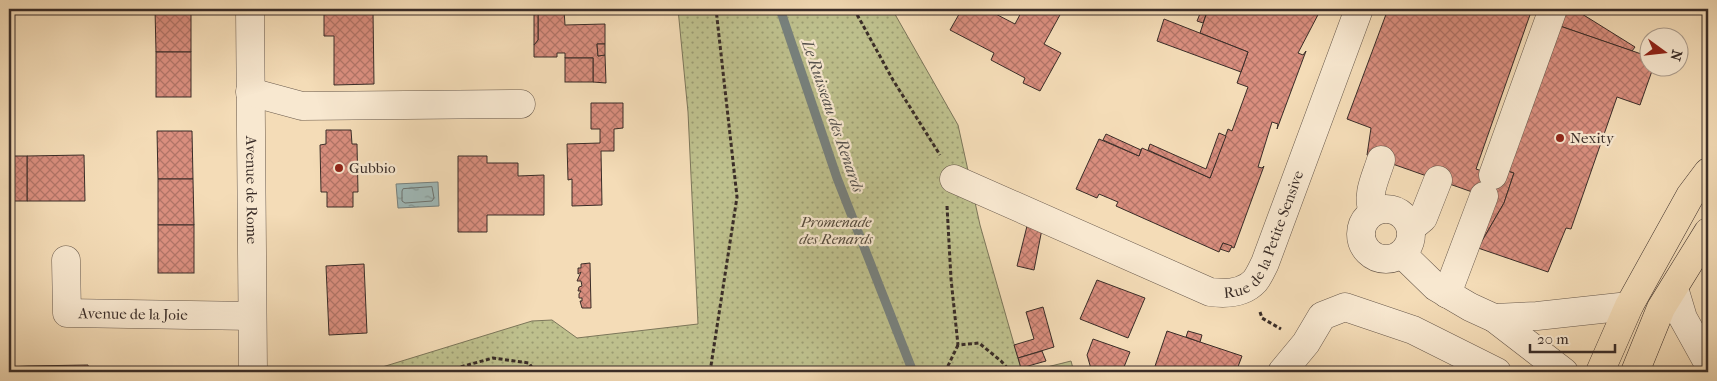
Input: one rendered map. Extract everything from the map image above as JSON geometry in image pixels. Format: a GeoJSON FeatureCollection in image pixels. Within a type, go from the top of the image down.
{"type":"FeatureCollection","features":[{"type":"Feature","properties":{"kind":"main road"},"geometry":{"type":"LineString","coordinates":[[1600,372],[1629,306],[1690,196],[1708,172]]}},
{"type":"Feature","properties":{"kind":"main road"},"geometry":{"type":"LineString","coordinates":[[1635,372],[1661,308],[1708,232]]}},
{"type":"Feature","properties":{"kind":"street","name":"Avenue de Rome"},"geometry":{"type":"LineString","coordinates":[[250,9],[254,372]]}},
{"type":"Feature","properties":{"kind":"street","name":"Rue de la Petite Sensive"},"geometry":{"type":"LineString","coordinates":[[954,179],[1210,292],[1226,294],[1242,289],[1254,282],[1265,263],[1359,9]]}},
{"type":"Feature","properties":{"kind":"street"},"geometry":{"type":"LineString","coordinates":[[1447,294],[1553,9]]}},
{"type":"Feature","properties":{"kind":"street"},"geometry":{"type":"LineString","coordinates":[[250,92],[302,106],[521,104]]}},
{"type":"Feature","properties":{"kind":"street"},"geometry":{"type":"LineString","coordinates":[[1373,212],[1370,193],[1381,160]]}},
{"type":"Feature","properties":{"kind":"street"},"geometry":{"type":"LineString","coordinates":[[1411,228],[1423,218],[1438,180]]}},
{"type":"Feature","properties":{"kind":"street"},"geometry":{"type":"LineString","coordinates":[[1381,209],[1390,209],[1398,212],[1405,217],[1411,228],[1411,241],[1402,254],[1387,260],[1379,259],[1366,250],[1360,234],[1362,225],[1367,218],[1373,212],[1381,209]]}},
{"type":"Feature","properties":{"kind":"street"},"geometry":{"type":"LineString","coordinates":[[1402,254],[1436,287],[1470,307],[1494,318],[1564,372]]}},
{"type":"Feature","properties":{"kind":"street","name":"Avenue de la Joie"},"geometry":{"type":"LineString","coordinates":[[66,260],[67,313],[252,316]]}},
{"type":"Feature","properties":{"kind":"street"},"geometry":{"type":"LineString","coordinates":[[1674,288],[1683,318],[1708,363]]}},
{"type":"Feature","properties":{"kind":"street"},"geometry":{"type":"LineString","coordinates":[[1494,318],[1537,316],[1629,306]]}},
{"type":"Feature","properties":{"kind":"street"},"geometry":{"type":"LineString","coordinates":[[1282,372],[1306,343],[1322,316],[1345,307],[1413,330],[1496,372]]}},
{"type":"Feature","properties":{"kind":"path"},"geometry":{"type":"LineString","coordinates":[[710,372],[737,197],[716,9]]}},
{"type":"Feature","properties":{"kind":"path"},"geometry":{"type":"LineString","coordinates":[[854,9],[893,80],[954,179],[947,201],[951,279],[958,345],[946,372]]}},
{"type":"Feature","properties":{"kind":"path"},"geometry":{"type":"LineString","coordinates":[[1254,282],[1262,318],[1306,343]]}},
{"type":"Feature","properties":{"kind":"path"},"geometry":{"type":"LineString","coordinates":[[958,345],[979,343],[1002,361],[1011,372]]}},
{"type":"Feature","properties":{"kind":"path"},"geometry":{"type":"LineString","coordinates":[[442,372],[493,358],[529,364],[535,372]]}},
{"type":"Feature","properties":{"kind":"green space","name":"Promenade des Renards"},"geometry":{"type":"Polygon","coordinates":[[[678,9],[892,9],[958,125],[980,225],[1022,372],[366,372],[532,321],[552,320],[577,338],[698,324],[688,112],[678,9]]]}},
{"type":"Feature","properties":{"kind":"green space"},"geometry":{"type":"Polygon","coordinates":[[[1071,361],[1074,372],[1027,372],[1071,361]]]}},
{"type":"Feature","properties":{"kind":"water"},"geometry":{"type":"Polygon","coordinates":[[[438,182],[439,206],[398,208],[396,184],[438,182]]]}},
{"type":"Feature","properties":{"kind":"building"},"geometry":{"type":"Polygon","coordinates":[[[155,9],[191,9],[191,52],[156,52],[155,9]]]}},
{"type":"Feature","properties":{"kind":"building"},"geometry":{"type":"Polygon","coordinates":[[[540,9],[563,9],[565,25],[605,24],[605,44],[597,44],[598,56],[605,55],[606,83],[593,82],[593,58],[565,58],[565,53],[557,53],[557,57],[534,57],[534,45],[538,40],[538,11],[540,9]]]}},
{"type":"Feature","properties":{"kind":"building"},"geometry":{"type":"Polygon","coordinates":[[[962,9],[986,9],[1015,24],[1023,9],[1054,9],[1061,13],[1044,44],[1061,53],[1040,91],[1023,83],[1025,78],[991,60],[994,53],[950,30],[962,9]]]}},
{"type":"Feature","properties":{"kind":"building"},"geometry":{"type":"Polygon","coordinates":[[[1202,9],[1208,9],[1203,23],[1197,21],[1202,9]]]}},
{"type":"Feature","properties":{"kind":"building"},"geometry":{"type":"Polygon","coordinates":[[[1208,9],[1321,9],[1298,53],[1303,55],[1306,51],[1277,129],[1278,124],[1272,122],[1258,167],[1262,168],[1264,166],[1234,248],[1223,243],[1219,252],[1116,206],[1118,202],[1099,194],[1097,198],[1076,189],[1099,139],[1139,156],[1142,148],[1210,178],[1228,129],[1232,131],[1248,87],[1237,83],[1248,52],[1200,33],[1208,9]]]}},
{"type":"Feature","properties":{"kind":"building"},"geometry":{"type":"Polygon","coordinates":[[[1388,9],[1532,9],[1476,169],[1503,178],[1505,170],[1514,173],[1504,203],[1478,248],[1495,200],[1367,155],[1371,128],[1347,119],[1388,9]]]}},
{"type":"Feature","properties":{"kind":"building"},"geometry":{"type":"Polygon","coordinates":[[[1562,9],[1574,9],[1635,47],[1632,51],[1557,25],[1562,9]]]}},
{"type":"Feature","properties":{"kind":"building"},"geometry":{"type":"Polygon","coordinates":[[[324,11],[373,11],[374,84],[334,85],[334,36],[324,36],[324,11]]]}},
{"type":"Feature","properties":{"kind":"building"},"geometry":{"type":"Polygon","coordinates":[[[534,11],[538,11],[538,40],[534,45],[534,11]]]}},
{"type":"Feature","properties":{"kind":"building"},"geometry":{"type":"Polygon","coordinates":[[[1164,19],[1248,52],[1241,72],[1157,41],[1164,19]]]}},
{"type":"Feature","properties":{"kind":"building","name":"Nexity"},"geometry":{"type":"Polygon","coordinates":[[[1557,25],[1640,54],[1640,78],[1649,78],[1640,105],[1617,97],[1571,229],[1566,228],[1548,272],[1478,248],[1504,203],[1514,173],[1505,170],[1557,25]]]}},
{"type":"Feature","properties":{"kind":"building"},"geometry":{"type":"Polygon","coordinates":[[[597,44],[605,44],[605,55],[598,56],[597,44]]]}},
{"type":"Feature","properties":{"kind":"building"},"geometry":{"type":"Polygon","coordinates":[[[156,52],[191,52],[191,97],[156,97],[156,52]]]}},
{"type":"Feature","properties":{"kind":"building"},"geometry":{"type":"Polygon","coordinates":[[[565,58],[593,58],[593,82],[565,82],[565,58]]]}},
{"type":"Feature","properties":{"kind":"building"},"geometry":{"type":"Polygon","coordinates":[[[591,103],[623,103],[623,128],[614,129],[614,151],[601,151],[602,205],[572,206],[572,179],[568,180],[567,144],[600,143],[600,129],[591,129],[591,103]]]}},
{"type":"Feature","properties":{"kind":"building","name":"Gubbio"},"geometry":{"type":"Polygon","coordinates":[[[326,130],[351,130],[352,144],[357,144],[358,192],[353,192],[353,207],[327,207],[327,192],[321,192],[320,145],[326,144],[326,130]]]}},
{"type":"Feature","properties":{"kind":"building"},"geometry":{"type":"Polygon","coordinates":[[[157,131],[192,131],[193,179],[158,179],[157,131]]]}},
{"type":"Feature","properties":{"kind":"building"},"geometry":{"type":"Polygon","coordinates":[[[1219,133],[1226,136],[1210,178],[1148,150],[1150,144],[1206,169],[1219,133]]]}},
{"type":"Feature","properties":{"kind":"building"},"geometry":{"type":"Polygon","coordinates":[[[1106,134],[1141,150],[1139,156],[1103,140],[1106,134]]]}},
{"type":"Feature","properties":{"kind":"building"},"geometry":{"type":"Polygon","coordinates":[[[84,155],[85,201],[27,201],[27,156],[84,155]]]}},
{"type":"Feature","properties":{"kind":"building"},"geometry":{"type":"Polygon","coordinates":[[[9,156],[27,156],[27,201],[9,201],[9,156]]]}},
{"type":"Feature","properties":{"kind":"building"},"geometry":{"type":"Polygon","coordinates":[[[458,156],[487,156],[487,163],[518,163],[518,176],[544,175],[544,215],[487,215],[487,232],[458,232],[458,156]]]}},
{"type":"Feature","properties":{"kind":"building"},"geometry":{"type":"Polygon","coordinates":[[[158,179],[193,179],[194,225],[158,225],[158,179]]]}},
{"type":"Feature","properties":{"kind":"building"},"geometry":{"type":"Polygon","coordinates":[[[158,225],[194,225],[194,273],[158,273],[158,225]]]}},
{"type":"Feature","properties":{"kind":"building"},"geometry":{"type":"Polygon","coordinates":[[[1027,226],[1042,229],[1034,270],[1017,266],[1027,226]]]}},
{"type":"Feature","properties":{"kind":"building"},"geometry":{"type":"Polygon","coordinates":[[[1223,243],[1232,246],[1229,252],[1220,249],[1223,243]]]}},
{"type":"Feature","properties":{"kind":"building"},"geometry":{"type":"Polygon","coordinates":[[[590,263],[591,308],[582,308],[580,301],[582,301],[582,298],[579,298],[581,291],[578,291],[579,287],[582,286],[581,281],[577,281],[581,272],[578,274],[578,268],[581,268],[581,264],[590,263]]]}},
{"type":"Feature","properties":{"kind":"building"},"geometry":{"type":"Polygon","coordinates":[[[364,264],[367,333],[329,335],[326,266],[364,264]]]}},
{"type":"Feature","properties":{"kind":"building"},"geometry":{"type":"Polygon","coordinates":[[[1097,280],[1145,298],[1128,338],[1080,319],[1097,280]]]}},
{"type":"Feature","properties":{"kind":"building"},"geometry":{"type":"Polygon","coordinates":[[[1043,307],[1054,347],[1018,358],[1014,345],[1034,339],[1026,312],[1043,307]]]}},
{"type":"Feature","properties":{"kind":"building"},"geometry":{"type":"Polygon","coordinates":[[[1167,331],[1242,356],[1236,372],[1163,372],[1154,369],[1167,331]]]}},
{"type":"Feature","properties":{"kind":"building"},"geometry":{"type":"Polygon","coordinates":[[[1188,331],[1202,335],[1200,342],[1186,337],[1188,331]]]}},
{"type":"Feature","properties":{"kind":"building"},"geometry":{"type":"Polygon","coordinates":[[[1093,339],[1130,352],[1122,372],[1092,372],[1087,355],[1093,339]]]}},
{"type":"Feature","properties":{"kind":"building"},"geometry":{"type":"Polygon","coordinates":[[[1042,351],[1046,361],[1021,368],[1018,358],[1042,351]]]}},
{"type":"Feature","properties":{"kind":"building"},"geometry":{"type":"Polygon","coordinates":[[[88,365],[89,372],[29,372],[28,366],[88,365]]]}},
{"type":"Feature","properties":{"kind":"building"},"geometry":{"type":"Polygon","coordinates":[[[28,366],[29,372],[9,372],[9,367],[28,366]]]}},
{"type":"Feature","properties":{"kind":"waterway","name":"Le Ruisseau des Renards"},"geometry":{"type":"LineString","coordinates":[[780,9],[837,178],[913,372]]}},
{"type":"Feature","properties":{"kind":"place","name":"Nexity"},"geometry":{"type":"Point","coordinates":[1560,138]}},
{"type":"Feature","properties":{"kind":"place","name":"Gubbio"},"geometry":{"type":"Point","coordinates":[339,168]}}]}
